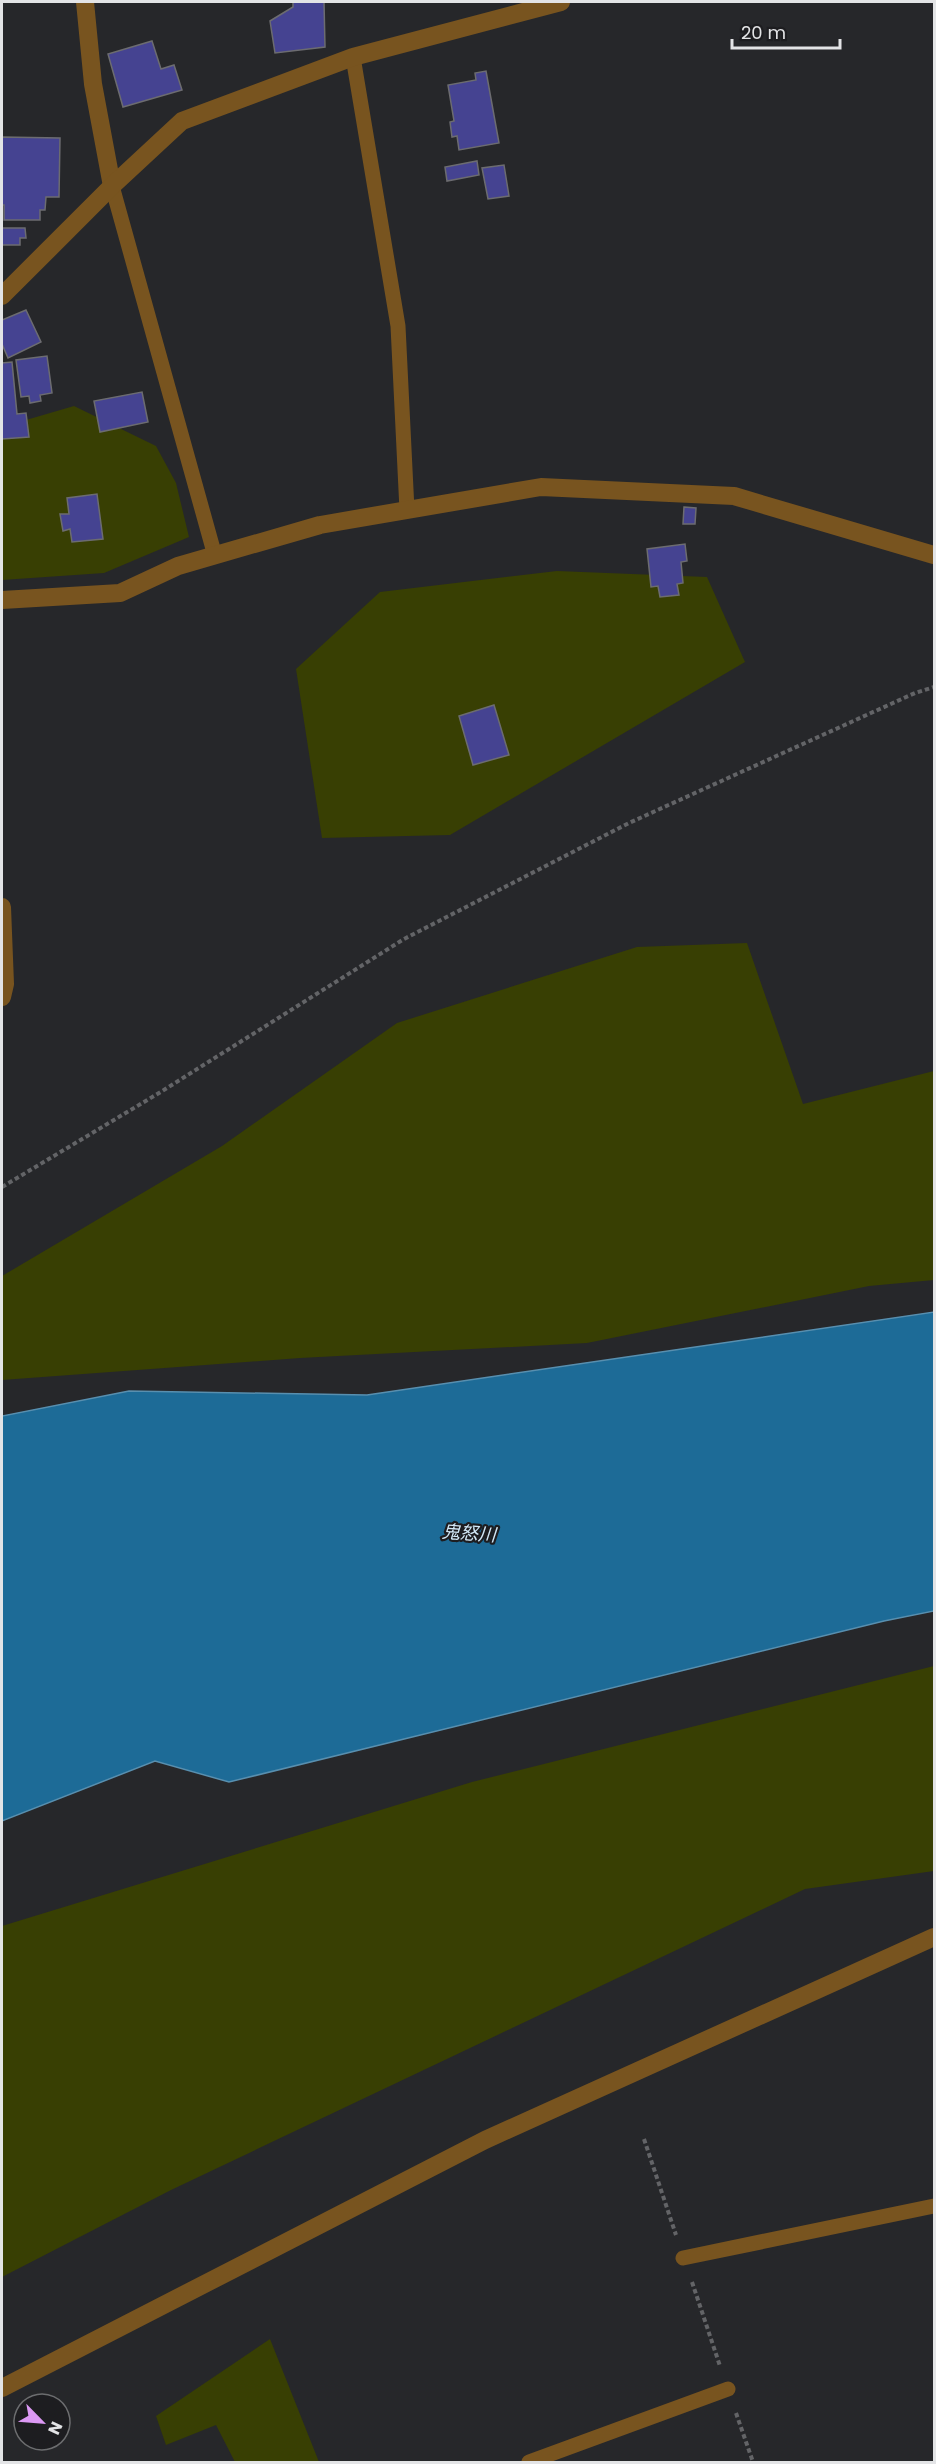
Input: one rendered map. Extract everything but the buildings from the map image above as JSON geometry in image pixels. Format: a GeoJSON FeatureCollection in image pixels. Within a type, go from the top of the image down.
{"type":"FeatureCollection","features":[{"type":"Feature","properties":{"kind":"street"},"geometry":{"type":"LineString","coordinates":[[86,2],[93,84],[112,186]]}},
{"type":"Feature","properties":{"kind":"street"},"geometry":{"type":"LineString","coordinates":[[2,296],[112,186],[182,121],[353,57],[561,2]]}},
{"type":"Feature","properties":{"kind":"street"},"geometry":{"type":"LineString","coordinates":[[2,600],[120,593],[178,567],[320,525],[541,487],[734,496],[934,555]]}},
{"type":"Feature","properties":{"kind":"street"},"geometry":{"type":"LineString","coordinates":[[2,907],[5,984],[2,997]]}},
{"type":"Feature","properties":{"kind":"street"},"geometry":{"type":"LineString","coordinates":[[2,2388],[484,2140],[934,1937]]}},
{"type":"Feature","properties":{"kind":"lane"},"geometry":{"type":"LineString","coordinates":[[353,57],[398,326],[407,510]]}},
{"type":"Feature","properties":{"kind":"lane"},"geometry":{"type":"LineString","coordinates":[[112,186],[215,556]]}},
{"type":"Feature","properties":{"kind":"lane"},"geometry":{"type":"LineString","coordinates":[[684,2258],[934,2206]]}},
{"type":"Feature","properties":{"kind":"lane"},"geometry":{"type":"LineString","coordinates":[[529,2463],[728,2389]]}},
{"type":"Feature","properties":{"kind":"path"},"geometry":{"type":"LineString","coordinates":[[2,1186],[159,1093],[404,939],[466,905],[629,823],[915,693],[934,687]]}},
{"type":"Feature","properties":{"kind":"path"},"geometry":{"type":"LineString","coordinates":[[644,2139],[753,2463]]}},
{"type":"Feature","properties":{"kind":"green space"},"geometry":{"type":"Polygon","coordinates":[[[74,406],[156,446],[176,483],[189,537],[104,573],[2,580],[2,427],[74,406]]]}},
{"type":"Feature","properties":{"kind":"green space"},"geometry":{"type":"Polygon","coordinates":[[[557,571],[707,577],[745,662],[450,835],[322,838],[296,669],[380,592],[557,571]]]}},
{"type":"Feature","properties":{"kind":"green space"},"geometry":{"type":"Polygon","coordinates":[[[747,943],[803,1104],[934,1071],[934,1280],[869,1286],[587,1343],[300,1358],[2,1380],[2,1276],[222,1146],[397,1023],[637,947],[747,943]]]}},
{"type":"Feature","properties":{"kind":"green space"},"geometry":{"type":"Polygon","coordinates":[[[934,1666],[934,1871],[805,1889],[171,2190],[2,2277],[2,1926],[472,1782],[934,1666]]]}},
{"type":"Feature","properties":{"kind":"green space"},"geometry":{"type":"Polygon","coordinates":[[[270,2339],[319,2462],[235,2462],[216,2425],[166,2445],[156,2416],[270,2339]]]}},
{"type":"Feature","properties":{"kind":"water","name":"鬼怒川"},"geometry":{"type":"Polygon","coordinates":[[[934,1312],[934,1611],[884,1621],[229,1782],[155,1761],[2,1821],[2,1416],[129,1391],[367,1395],[934,1312]]]}}]}
